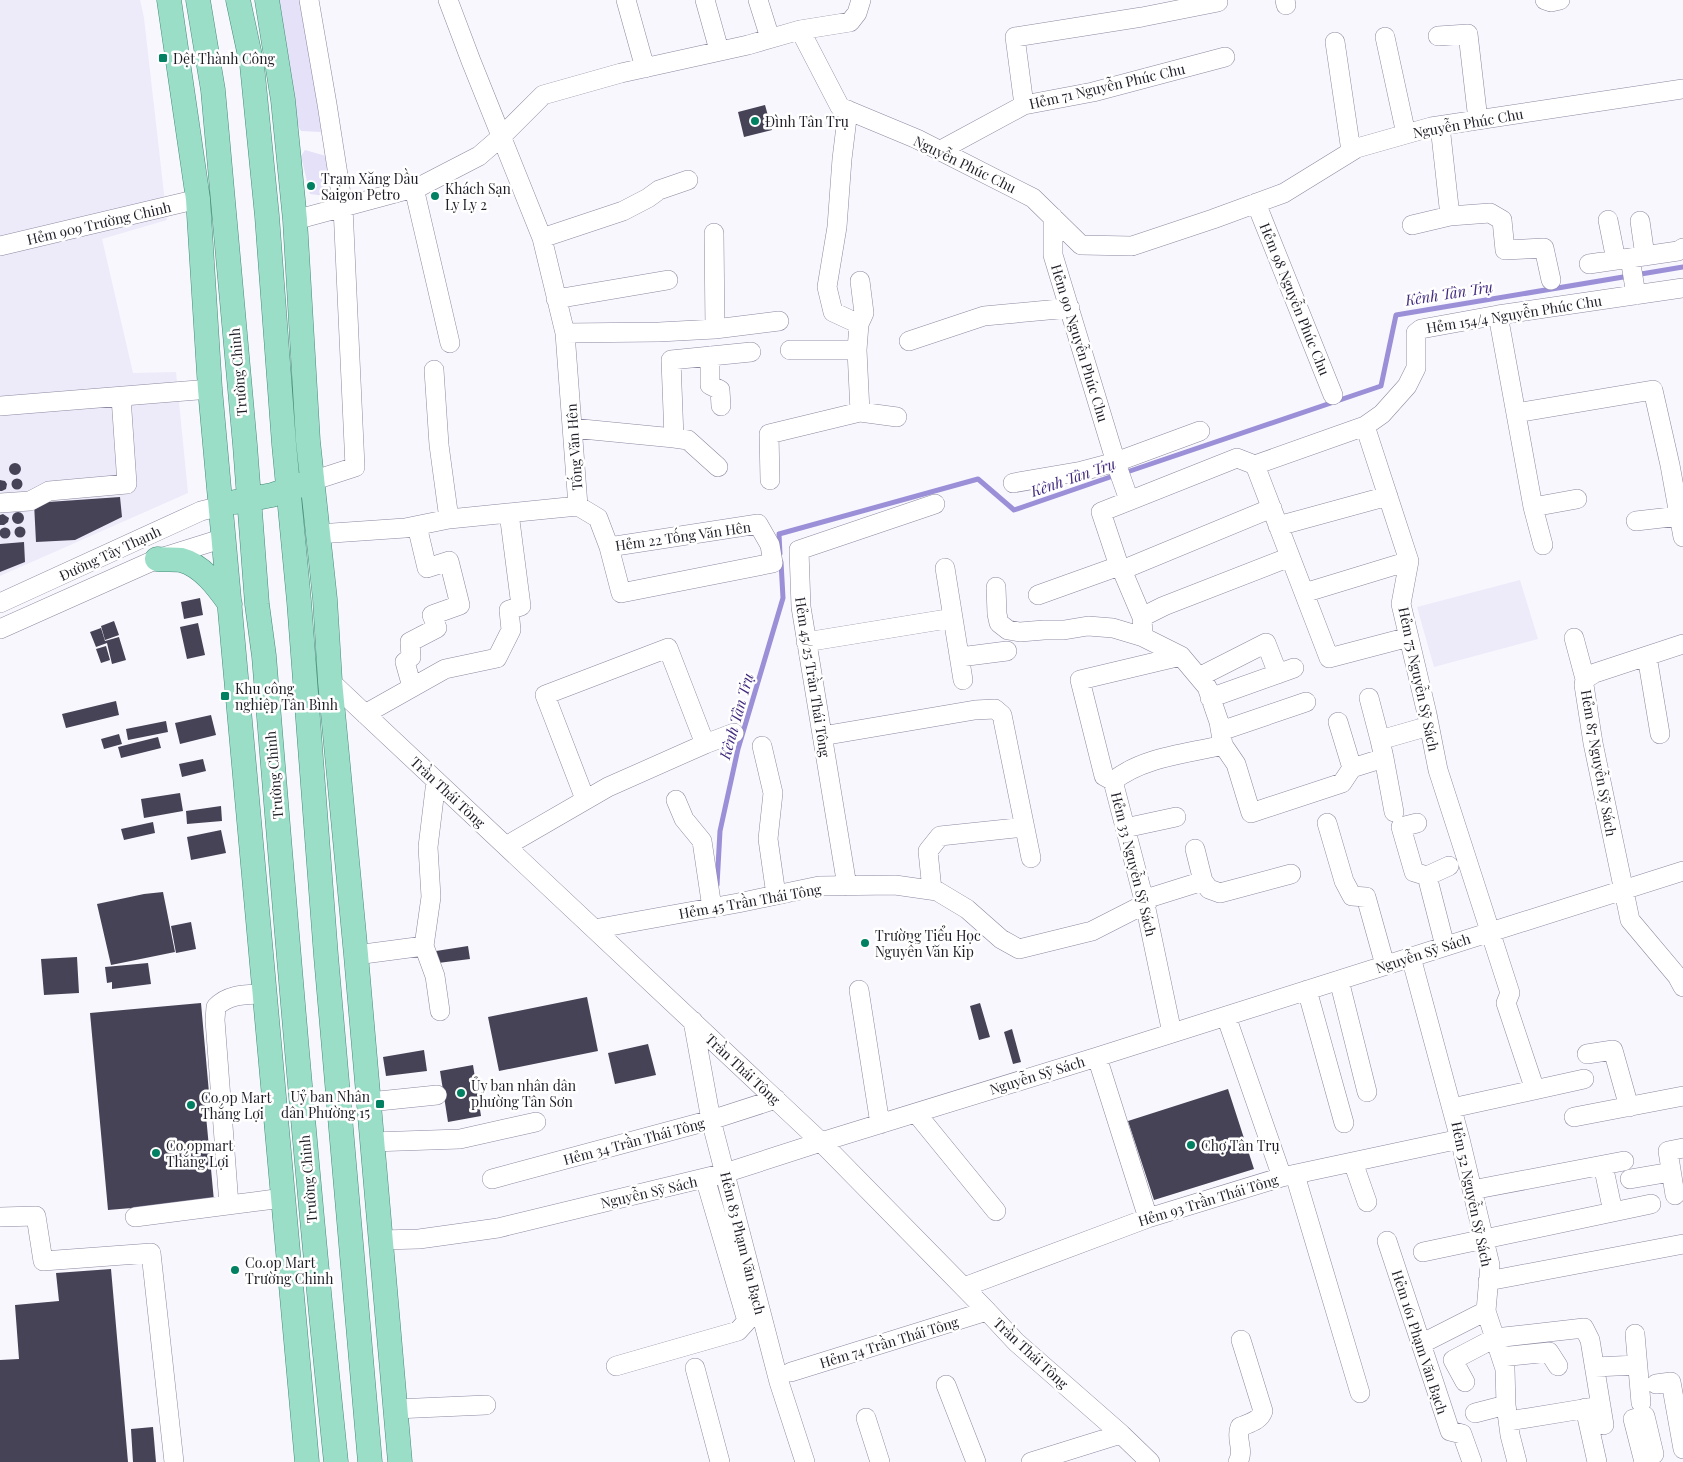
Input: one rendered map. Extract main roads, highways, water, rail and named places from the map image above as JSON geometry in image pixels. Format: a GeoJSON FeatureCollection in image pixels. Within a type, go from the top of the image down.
{"type":"FeatureCollection","features":[{"type":"Feature","properties":{"kind":"main road","name":"Trường Chinh"},"geometry":{"type":"LineString","coordinates":[[170,0],[198,199],[210,389],[307,1462]]}},
{"type":"Feature","properties":{"kind":"main road","name":"Trường Chinh"},"geometry":{"type":"LineString","coordinates":[[198,0],[214,100],[257,604],[264,656],[316,1275],[336,1462]]}},
{"type":"Feature","properties":{"kind":"main road"},"geometry":{"type":"LineString","coordinates":[[238,0],[252,65],[268,216],[329,992],[370,1462]]}},
{"type":"Feature","properties":{"kind":"main road"},"geometry":{"type":"LineString","coordinates":[[267,0],[283,100],[295,220],[308,441],[325,599],[330,682],[400,1462]]}},
{"type":"Feature","properties":{"kind":"main road"},"geometry":{"type":"LineString","coordinates":[[221,506],[272,495],[312,481]]}},
{"type":"Feature","properties":{"kind":"main road"},"geometry":{"type":"LineString","coordinates":[[224,538],[318,534]]}},
{"type":"Feature","properties":{"kind":"main road"},"geometry":{"type":"LineString","coordinates":[[157,559],[182,560],[196,567],[208,577],[229,602],[264,656]]}},
{"type":"Feature","properties":{"kind":"main road"},"geometry":{"type":"LineString","coordinates":[[265,994],[359,991]]}},
{"type":"Feature","properties":{"kind":"waterway","name":"Kênh Tân Trụ"},"geometry":{"type":"LineString","coordinates":[[1124,473],[1381,386],[1396,315],[1683,267]]}},
{"type":"Feature","properties":{"kind":"waterway","name":"Kênh Tân Trụ"},"geometry":{"type":"LineString","coordinates":[[780,554],[779,534],[978,479],[1014,510],[1116,475]]}},
{"type":"Feature","properties":{"kind":"waterway","name":"Kênh Tân Trụ"},"geometry":{"type":"LineString","coordinates":[[717,885],[720,831],[738,749],[783,598],[781,562]]}},
{"type":"Feature","properties":{"kind":"place","name":"Dệt Thành Công"},"geometry":{"type":"Point","coordinates":[163,58]}},
{"type":"Feature","properties":{"kind":"place","name":"Đình Tân Trụ"},"geometry":{"type":"Point","coordinates":[755,121]}},
{"type":"Feature","properties":{"kind":"place","name":"Trạm Xăng Dầu Saigon Petro"},"geometry":{"type":"Point","coordinates":[311,186]}},
{"type":"Feature","properties":{"kind":"place","name":"Khách Sạn Ly Ly 2"},"geometry":{"type":"Point","coordinates":[435,196]}},
{"type":"Feature","properties":{"kind":"place","name":"Khu công nghiệp Tân Bình"},"geometry":{"type":"Point","coordinates":[225,696]}},
{"type":"Feature","properties":{"kind":"place","name":"Trường Tiểu Học Nguyễn Văn Kip"},"geometry":{"type":"Point","coordinates":[865,943]}},
{"type":"Feature","properties":{"kind":"place","name":"Ủy ban nhân dân phường Tân Sơn"},"geometry":{"type":"Point","coordinates":[461,1093]}},
{"type":"Feature","properties":{"kind":"place","name":"Uỷ ban Nhân dân Phường 15"},"geometry":{"type":"Point","coordinates":[380,1104]}},
{"type":"Feature","properties":{"kind":"place","name":"Co.op Mart Thắng Lợi"},"geometry":{"type":"Point","coordinates":[191,1105]}},
{"type":"Feature","properties":{"kind":"place","name":"Chợ Tân Trụ"},"geometry":{"type":"Point","coordinates":[1191,1145]}},
{"type":"Feature","properties":{"kind":"place","name":"Co.opmart Thắng Lợi"},"geometry":{"type":"Point","coordinates":[156,1153]}},
{"type":"Feature","properties":{"kind":"place","name":"Co.op Mart Trường Chinh"},"geometry":{"type":"Point","coordinates":[235,1270]}}]}
